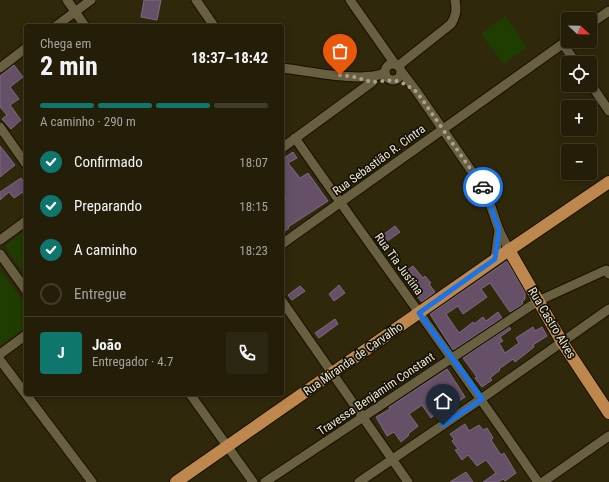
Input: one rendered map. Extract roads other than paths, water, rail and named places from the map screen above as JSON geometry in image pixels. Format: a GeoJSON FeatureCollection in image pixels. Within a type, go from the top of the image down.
{"type":"FeatureCollection","features":[{"type":"Feature","properties":{"kind":"main road","name":"Rua Miranda de Carvalho"},"geometry":{"type":"LineString","coordinates":[[176,482],[495,259],[609,182]]}},
{"type":"Feature","properties":{"kind":"main road","name":"Rua Castro Alves"},"geometry":{"type":"LineString","coordinates":[[509,250],[562,342],[609,413]]}},
{"type":"Feature","properties":{"kind":"street"},"geometry":{"type":"LineString","coordinates":[[66,0],[84,24]]}},
{"type":"Feature","properties":{"kind":"street"},"geometry":{"type":"LineString","coordinates":[[59,24],[91,0]]}},
{"type":"Feature","properties":{"kind":"street"},"geometry":{"type":"LineString","coordinates":[[196,0],[213,24]]}},
{"type":"Feature","properties":{"kind":"street","name":"Rua Castro Alves"},"geometry":{"type":"LineString","coordinates":[[350,0],[417,92],[486,192],[499,230],[509,250]]}},
{"type":"Feature","properties":{"kind":"street"},"geometry":{"type":"LineString","coordinates":[[398,67],[451,24],[456,16],[457,8],[455,0]]}},
{"type":"Feature","properties":{"kind":"street"},"geometry":{"type":"LineString","coordinates":[[597,19],[609,11]]}},
{"type":"Feature","properties":{"kind":"street","name":"Rua Sebastião R. Cintra"},"geometry":{"type":"LineString","coordinates":[[284,243],[561,45]]}},
{"type":"Feature","properties":{"kind":"street"},"geometry":{"type":"LineString","coordinates":[[0,68],[24,50]]}},
{"type":"Feature","properties":{"kind":"street"},"geometry":{"type":"LineString","coordinates":[[390,78],[385,70],[389,65],[398,67]]}},
{"type":"Feature","properties":{"kind":"street"},"geometry":{"type":"LineString","coordinates":[[284,146],[372,82],[399,77],[398,67]]}},
{"type":"Feature","properties":{"kind":"street"},"geometry":{"type":"LineString","coordinates":[[284,68],[354,77],[390,78]]}},
{"type":"Feature","properties":{"kind":"street"},"geometry":{"type":"LineString","coordinates":[[354,77],[372,82]]}},
{"type":"Feature","properties":{"kind":"street","name":"Rua Castro Alves"},"geometry":{"type":"LineString","coordinates":[[390,78],[405,84],[417,92]]}},
{"type":"Feature","properties":{"kind":"street"},"geometry":{"type":"LineString","coordinates":[[596,92],[609,111]]}},
{"type":"Feature","properties":{"kind":"street"},"geometry":{"type":"LineString","coordinates":[[0,128],[24,161]]}},
{"type":"Feature","properties":{"kind":"street","name":"Rua Tia Justina"},"geometry":{"type":"LineString","coordinates":[[295,138],[340,203],[482,399],[538,482]]}},
{"type":"Feature","properties":{"kind":"street"},"geometry":{"type":"LineString","coordinates":[[0,240],[24,222]]}},
{"type":"Feature","properties":{"kind":"street","name":"Rua Castro Alves"},"geometry":{"type":"LineString","coordinates":[[495,259],[499,230]]}},
{"type":"Feature","properties":{"kind":"street"},"geometry":{"type":"LineString","coordinates":[[0,254],[24,287]]}},
{"type":"Feature","properties":{"kind":"street","name":"Travessa Benjamim Constant"},"geometry":{"type":"LineString","coordinates":[[265,482],[538,301],[608,272]]}},
{"type":"Feature","properties":{"kind":"street"},"geometry":{"type":"LineString","coordinates":[[284,304],[408,482]]}},
{"type":"Feature","properties":{"kind":"street"},"geometry":{"type":"LineString","coordinates":[[359,482],[482,399],[609,309]]}},
{"type":"Feature","properties":{"kind":"street"},"geometry":{"type":"LineString","coordinates":[[0,354],[24,336]]}},
{"type":"Feature","properties":{"kind":"street"},"geometry":{"type":"LineString","coordinates":[[0,360],[24,392]]}},
{"type":"Feature","properties":{"kind":"street"},"geometry":{"type":"LineString","coordinates":[[27,396],[92,482]]}},
{"type":"Feature","properties":{"kind":"street"},"geometry":{"type":"LineString","coordinates":[[191,396],[253,482]]}},
{"type":"Feature","properties":{"kind":"street"},"geometry":{"type":"LineString","coordinates":[[543,482],[609,436]]}}]}
